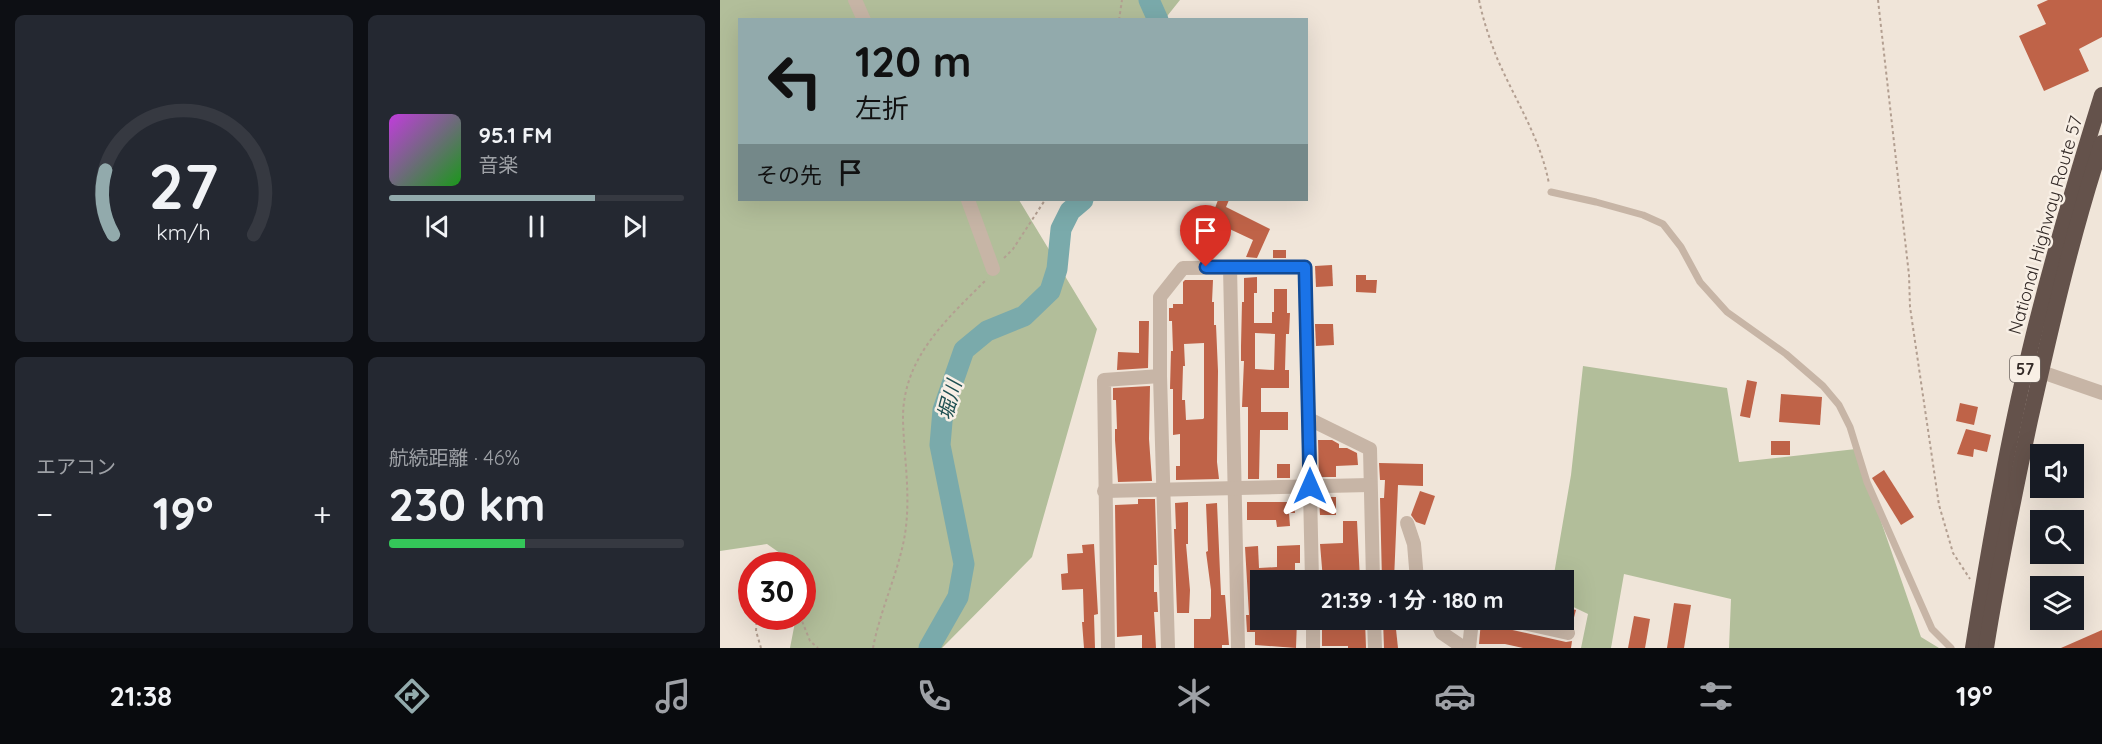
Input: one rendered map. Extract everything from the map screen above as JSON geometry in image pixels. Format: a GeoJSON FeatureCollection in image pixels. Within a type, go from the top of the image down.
{"type":"FeatureCollection","features":[{"type":"Feature","properties":{"kind":"highway","name":"National Highway Route 57"},"geometry":{"type":"LineString","coordinates":[[1973,648],[1981,596],[2062,230],[2102,95]]}},
{"type":"Feature","properties":{"kind":"highway","name":"National Highway Route 57"},"geometry":{"type":"LineString","coordinates":[[1986,648],[2033,369],[2102,143]]}},
{"type":"Feature","properties":{"kind":"street"},"geometry":{"type":"LineString","coordinates":[[855,0],[863,18]]}},
{"type":"Feature","properties":{"kind":"street"},"geometry":{"type":"LineString","coordinates":[[968,201],[993,269]]}},
{"type":"Feature","properties":{"kind":"street"},"geometry":{"type":"LineString","coordinates":[[1230,267],[1238,648]]}},
{"type":"Feature","properties":{"kind":"street"},"geometry":{"type":"LineString","coordinates":[[1168,648],[1160,376],[1160,297],[1183,268],[1305,267],[1312,570]]}},
{"type":"Feature","properties":{"kind":"street"},"geometry":{"type":"LineString","coordinates":[[2033,369],[2102,393]]}},
{"type":"Feature","properties":{"kind":"street"},"geometry":{"type":"LineString","coordinates":[[1108,648],[1104,380],[1160,376]]}},
{"type":"Feature","properties":{"kind":"street"},"geometry":{"type":"LineString","coordinates":[[1309,420],[1370,449],[1373,570]]}},
{"type":"Feature","properties":{"kind":"street"},"geometry":{"type":"LineString","coordinates":[[1104,491],[1370,485]]}},
{"type":"Feature","properties":{"kind":"street"},"geometry":{"type":"LineString","coordinates":[[1407,523],[1414,544],[1416,570]]}},
{"type":"Feature","properties":{"kind":"street"},"geometry":{"type":"LineString","coordinates":[[1313,630],[1313,648]]}},
{"type":"Feature","properties":{"kind":"street"},"geometry":{"type":"LineString","coordinates":[[1374,630],[1375,648]]}},
{"type":"Feature","properties":{"kind":"street"},"geometry":{"type":"LineString","coordinates":[[1441,630],[1464,648]]}},
{"type":"Feature","properties":{"kind":"street"},"geometry":{"type":"LineString","coordinates":[[1469,648],[1471,630]]}},
{"type":"Feature","properties":{"kind":"street"},"geometry":{"type":"LineString","coordinates":[[1555,630],[1568,633]]}},
{"type":"Feature","properties":{"kind":"lane"},"geometry":{"type":"LineString","coordinates":[[1551,192],[1643,215],[1663,224],[1681,247],[1700,282],[1727,312],[1786,354],[1823,386],[1843,412],[1867,482],[1932,629],[1950,648]]}},
{"type":"Feature","properties":{"kind":"path"},"geometry":{"type":"LineString","coordinates":[[1119,18],[1122,0]]}},
{"type":"Feature","properties":{"kind":"path"},"geometry":{"type":"LineString","coordinates":[[1479,0],[1497,57],[1546,166],[1551,192]]}},
{"type":"Feature","properties":{"kind":"path"},"geometry":{"type":"LineString","coordinates":[[1878,0],[1909,275],[1910,307],[1939,505],[1953,553],[1981,596]]}},
{"type":"Feature","properties":{"kind":"path"},"geometry":{"type":"LineString","coordinates":[[873,648],[905,535],[908,496],[903,417],[908,378],[924,349],[948,317],[987,279],[993,269],[1013,249],[1044,201]]}},
{"type":"Feature","properties":{"kind":"path"},"geometry":{"type":"LineString","coordinates":[[756,630],[761,648]]}},
{"type":"Feature","properties":{"kind":"path"},"geometry":{"type":"LineString","coordinates":[[806,630],[810,641],[818,648]]}},
{"type":"Feature","properties":{"kind":"green space"},"geometry":{"type":"Polygon","coordinates":[[[720,0],[1180,0],[1166,18],[738,18],[738,201],[1020,201],[1097,329],[1032,557],[942,648],[790,648],[793,630],[816,630],[816,552],[778,552],[767,544],[720,551],[720,0]]]}},
{"type":"Feature","properties":{"kind":"green space"},"geometry":{"type":"Polygon","coordinates":[[[1583,366],[1727,388],[1739,462],[1856,449],[1921,637],[1939,648],[1729,648],[1731,599],[1624,574],[1611,648],[1581,648],[1588,614],[1574,607],[1574,570],[1555,570],[1571,475],[1583,366]]]}},
{"type":"Feature","properties":{"kind":"building"},"geometry":{"type":"Polygon","coordinates":[[[2048,0],[2102,0],[2102,37],[2079,49],[2089,71],[2044,91],[2019,36],[2046,24],[2037,5],[2048,0]]]}},
{"type":"Feature","properties":{"kind":"building"},"geometry":{"type":"Polygon","coordinates":[[[1218,201],[1229,201],[1226,207],[1270,229],[1257,258],[1246,257],[1253,240],[1221,225],[1207,257],[1198,253],[1218,201]]]}},
{"type":"Feature","properties":{"kind":"building"},"geometry":{"type":"Polygon","coordinates":[[[1273,250],[1286,250],[1286,258],[1273,258],[1273,250]]]}},
{"type":"Feature","properties":{"kind":"building"},"geometry":{"type":"Polygon","coordinates":[[[1332,265],[1333,286],[1316,287],[1315,266],[1332,265]]]}},
{"type":"Feature","properties":{"kind":"building"},"geometry":{"type":"Polygon","coordinates":[[[1356,275],[1366,275],[1366,280],[1377,280],[1376,293],[1356,292],[1356,275]]]}},
{"type":"Feature","properties":{"kind":"building"},"geometry":{"type":"Polygon","coordinates":[[[1257,277],[1257,293],[1254,293],[1254,323],[1272,323],[1274,289],[1287,289],[1287,313],[1290,313],[1289,334],[1286,334],[1285,370],[1289,370],[1289,388],[1261,388],[1261,412],[1288,412],[1288,430],[1260,430],[1259,479],[1248,479],[1248,407],[1242,407],[1244,361],[1241,361],[1241,346],[1244,278],[1257,277]],[[1255,333],[1255,369],[1274,370],[1275,334],[1255,333]]]}},
{"type":"Feature","properties":{"kind":"building"},"geometry":{"type":"Polygon","coordinates":[[[1185,280],[1213,280],[1212,302],[1214,302],[1214,325],[1216,325],[1218,371],[1217,462],[1219,479],[1176,480],[1176,466],[1180,466],[1180,434],[1173,435],[1173,389],[1170,389],[1171,351],[1173,351],[1169,308],[1173,308],[1173,304],[1183,304],[1183,282],[1185,280]],[[1204,343],[1184,344],[1182,400],[1185,400],[1186,420],[1204,418],[1204,343]]]}},
{"type":"Feature","properties":{"kind":"building"},"geometry":{"type":"Polygon","coordinates":[[[1139,321],[1149,321],[1148,368],[1117,370],[1118,352],[1139,353],[1139,321]]]}},
{"type":"Feature","properties":{"kind":"building"},"geometry":{"type":"Polygon","coordinates":[[[1315,324],[1333,324],[1334,345],[1316,346],[1315,324]]]}},
{"type":"Feature","properties":{"kind":"building"},"geometry":{"type":"Polygon","coordinates":[[[1747,380],[1757,382],[1750,418],[1740,416],[1747,380]]]}},
{"type":"Feature","properties":{"kind":"building"},"geometry":{"type":"Polygon","coordinates":[[[1150,386],[1149,439],[1152,481],[1118,482],[1115,440],[1116,400],[1113,400],[1113,388],[1150,386]]]}},
{"type":"Feature","properties":{"kind":"building"},"geometry":{"type":"Polygon","coordinates":[[[1781,394],[1822,397],[1820,425],[1779,422],[1781,394]]]}},
{"type":"Feature","properties":{"kind":"building"},"geometry":{"type":"Polygon","coordinates":[[[1960,403],[1978,407],[1974,425],[1956,421],[1960,403]]]}},
{"type":"Feature","properties":{"kind":"building"},"geometry":{"type":"Polygon","coordinates":[[[1966,429],[1991,435],[1987,452],[1974,449],[1973,457],[1957,454],[1966,429]]]}},
{"type":"Feature","properties":{"kind":"building"},"geometry":{"type":"Polygon","coordinates":[[[1318,440],[1332,440],[1339,444],[1339,448],[1347,448],[1357,453],[1358,465],[1336,466],[1336,477],[1319,477],[1318,440]]]}},
{"type":"Feature","properties":{"kind":"building"},"geometry":{"type":"Polygon","coordinates":[[[1771,441],[1790,441],[1790,455],[1771,455],[1771,441]]]}},
{"type":"Feature","properties":{"kind":"building"},"geometry":{"type":"Polygon","coordinates":[[[1379,463],[1423,464],[1423,486],[1398,485],[1394,570],[1382,570],[1380,498],[1384,498],[1385,480],[1380,480],[1379,463]]]}},
{"type":"Feature","properties":{"kind":"building"},"geometry":{"type":"Polygon","coordinates":[[[1277,464],[1290,464],[1290,478],[1277,478],[1277,464]]]}},
{"type":"Feature","properties":{"kind":"building"},"geometry":{"type":"Polygon","coordinates":[[[1884,470],[1914,517],[1901,525],[1872,478],[1884,470]]]}},
{"type":"Feature","properties":{"kind":"building"},"geometry":{"type":"Polygon","coordinates":[[[1420,491],[1435,496],[1425,525],[1416,522],[1411,515],[1420,491]]]}},
{"type":"Feature","properties":{"kind":"building"},"geometry":{"type":"Polygon","coordinates":[[[1319,497],[1336,497],[1336,515],[1320,515],[1319,497]]]}},
{"type":"Feature","properties":{"kind":"building"},"geometry":{"type":"Polygon","coordinates":[[[1138,499],[1155,499],[1157,565],[1154,565],[1154,592],[1157,592],[1158,612],[1154,612],[1156,648],[1142,648],[1142,635],[1117,637],[1115,505],[1138,504],[1138,499]]]}},
{"type":"Feature","properties":{"kind":"building"},"geometry":{"type":"Polygon","coordinates":[[[1188,502],[1188,544],[1186,544],[1190,590],[1189,613],[1177,613],[1175,503],[1188,502]]]}},
{"type":"Feature","properties":{"kind":"building"},"geometry":{"type":"Polygon","coordinates":[[[1247,502],[1294,502],[1295,513],[1289,513],[1290,526],[1277,527],[1276,520],[1247,520],[1247,502]]]}},
{"type":"Feature","properties":{"kind":"building"},"geometry":{"type":"Polygon","coordinates":[[[1217,503],[1221,595],[1225,595],[1229,645],[1222,645],[1222,648],[1194,648],[1194,619],[1210,619],[1211,616],[1211,590],[1206,552],[1208,551],[1206,504],[1217,503]]]}},
{"type":"Feature","properties":{"kind":"building"},"geometry":{"type":"Polygon","coordinates":[[[1343,521],[1357,521],[1359,570],[1322,570],[1320,544],[1343,543],[1343,521]]]}},
{"type":"Feature","properties":{"kind":"building"},"geometry":{"type":"Polygon","coordinates":[[[1094,544],[1098,614],[1094,615],[1095,648],[1084,648],[1083,589],[1062,590],[1061,574],[1068,573],[1067,554],[1083,553],[1082,545],[1094,544]]]}},
{"type":"Feature","properties":{"kind":"building"},"geometry":{"type":"Polygon","coordinates":[[[1300,545],[1300,563],[1295,563],[1295,570],[1250,570],[1250,630],[1297,630],[1296,648],[1255,645],[1255,632],[1247,632],[1246,615],[1249,615],[1245,547],[1258,546],[1259,568],[1277,567],[1277,546],[1300,545]]]}},
{"type":"Feature","properties":{"kind":"building"},"geometry":{"type":"Polygon","coordinates":[[[1674,603],[1691,605],[1684,648],[1667,648],[1674,603]]]}},
{"type":"Feature","properties":{"kind":"building"},"geometry":{"type":"Polygon","coordinates":[[[1634,616],[1650,619],[1645,648],[1628,648],[1634,616]]]}},
{"type":"Feature","properties":{"kind":"building"},"geometry":{"type":"Polygon","coordinates":[[[1322,630],[1365,630],[1366,648],[1322,646],[1322,630]]]}},
{"type":"Feature","properties":{"kind":"building"},"geometry":{"type":"Polygon","coordinates":[[[1383,630],[1396,630],[1398,648],[1384,648],[1383,630]]]}},
{"type":"Feature","properties":{"kind":"building"},"geometry":{"type":"Polygon","coordinates":[[[1480,630],[1512,630],[1566,642],[1572,641],[1571,648],[1523,648],[1505,644],[1479,644],[1480,630]]]}},
{"type":"Feature","properties":{"kind":"building"},"geometry":{"type":"Polygon","coordinates":[[[2102,630],[2102,648],[2061,648],[2102,630]]]}},
{"type":"Feature","properties":{"kind":"waterway","name":"堀川"},"geometry":{"type":"LineString","coordinates":[[1149,0],[1157,18]]}},
{"type":"Feature","properties":{"kind":"waterway","name":"堀川"},"geometry":{"type":"LineString","coordinates":[[929,648],[958,597],[964,564],[940,445],[943,410],[964,350],[987,331],[1024,316],[1050,291],[1057,269],[1061,229],[1070,211],[1082,201]]}},
{"type":"Feature","properties":{"kind":"route"},"geometry":{"type":"LineString","coordinates":[[1206,267],[1305,267],[1310,486]]}}]}
